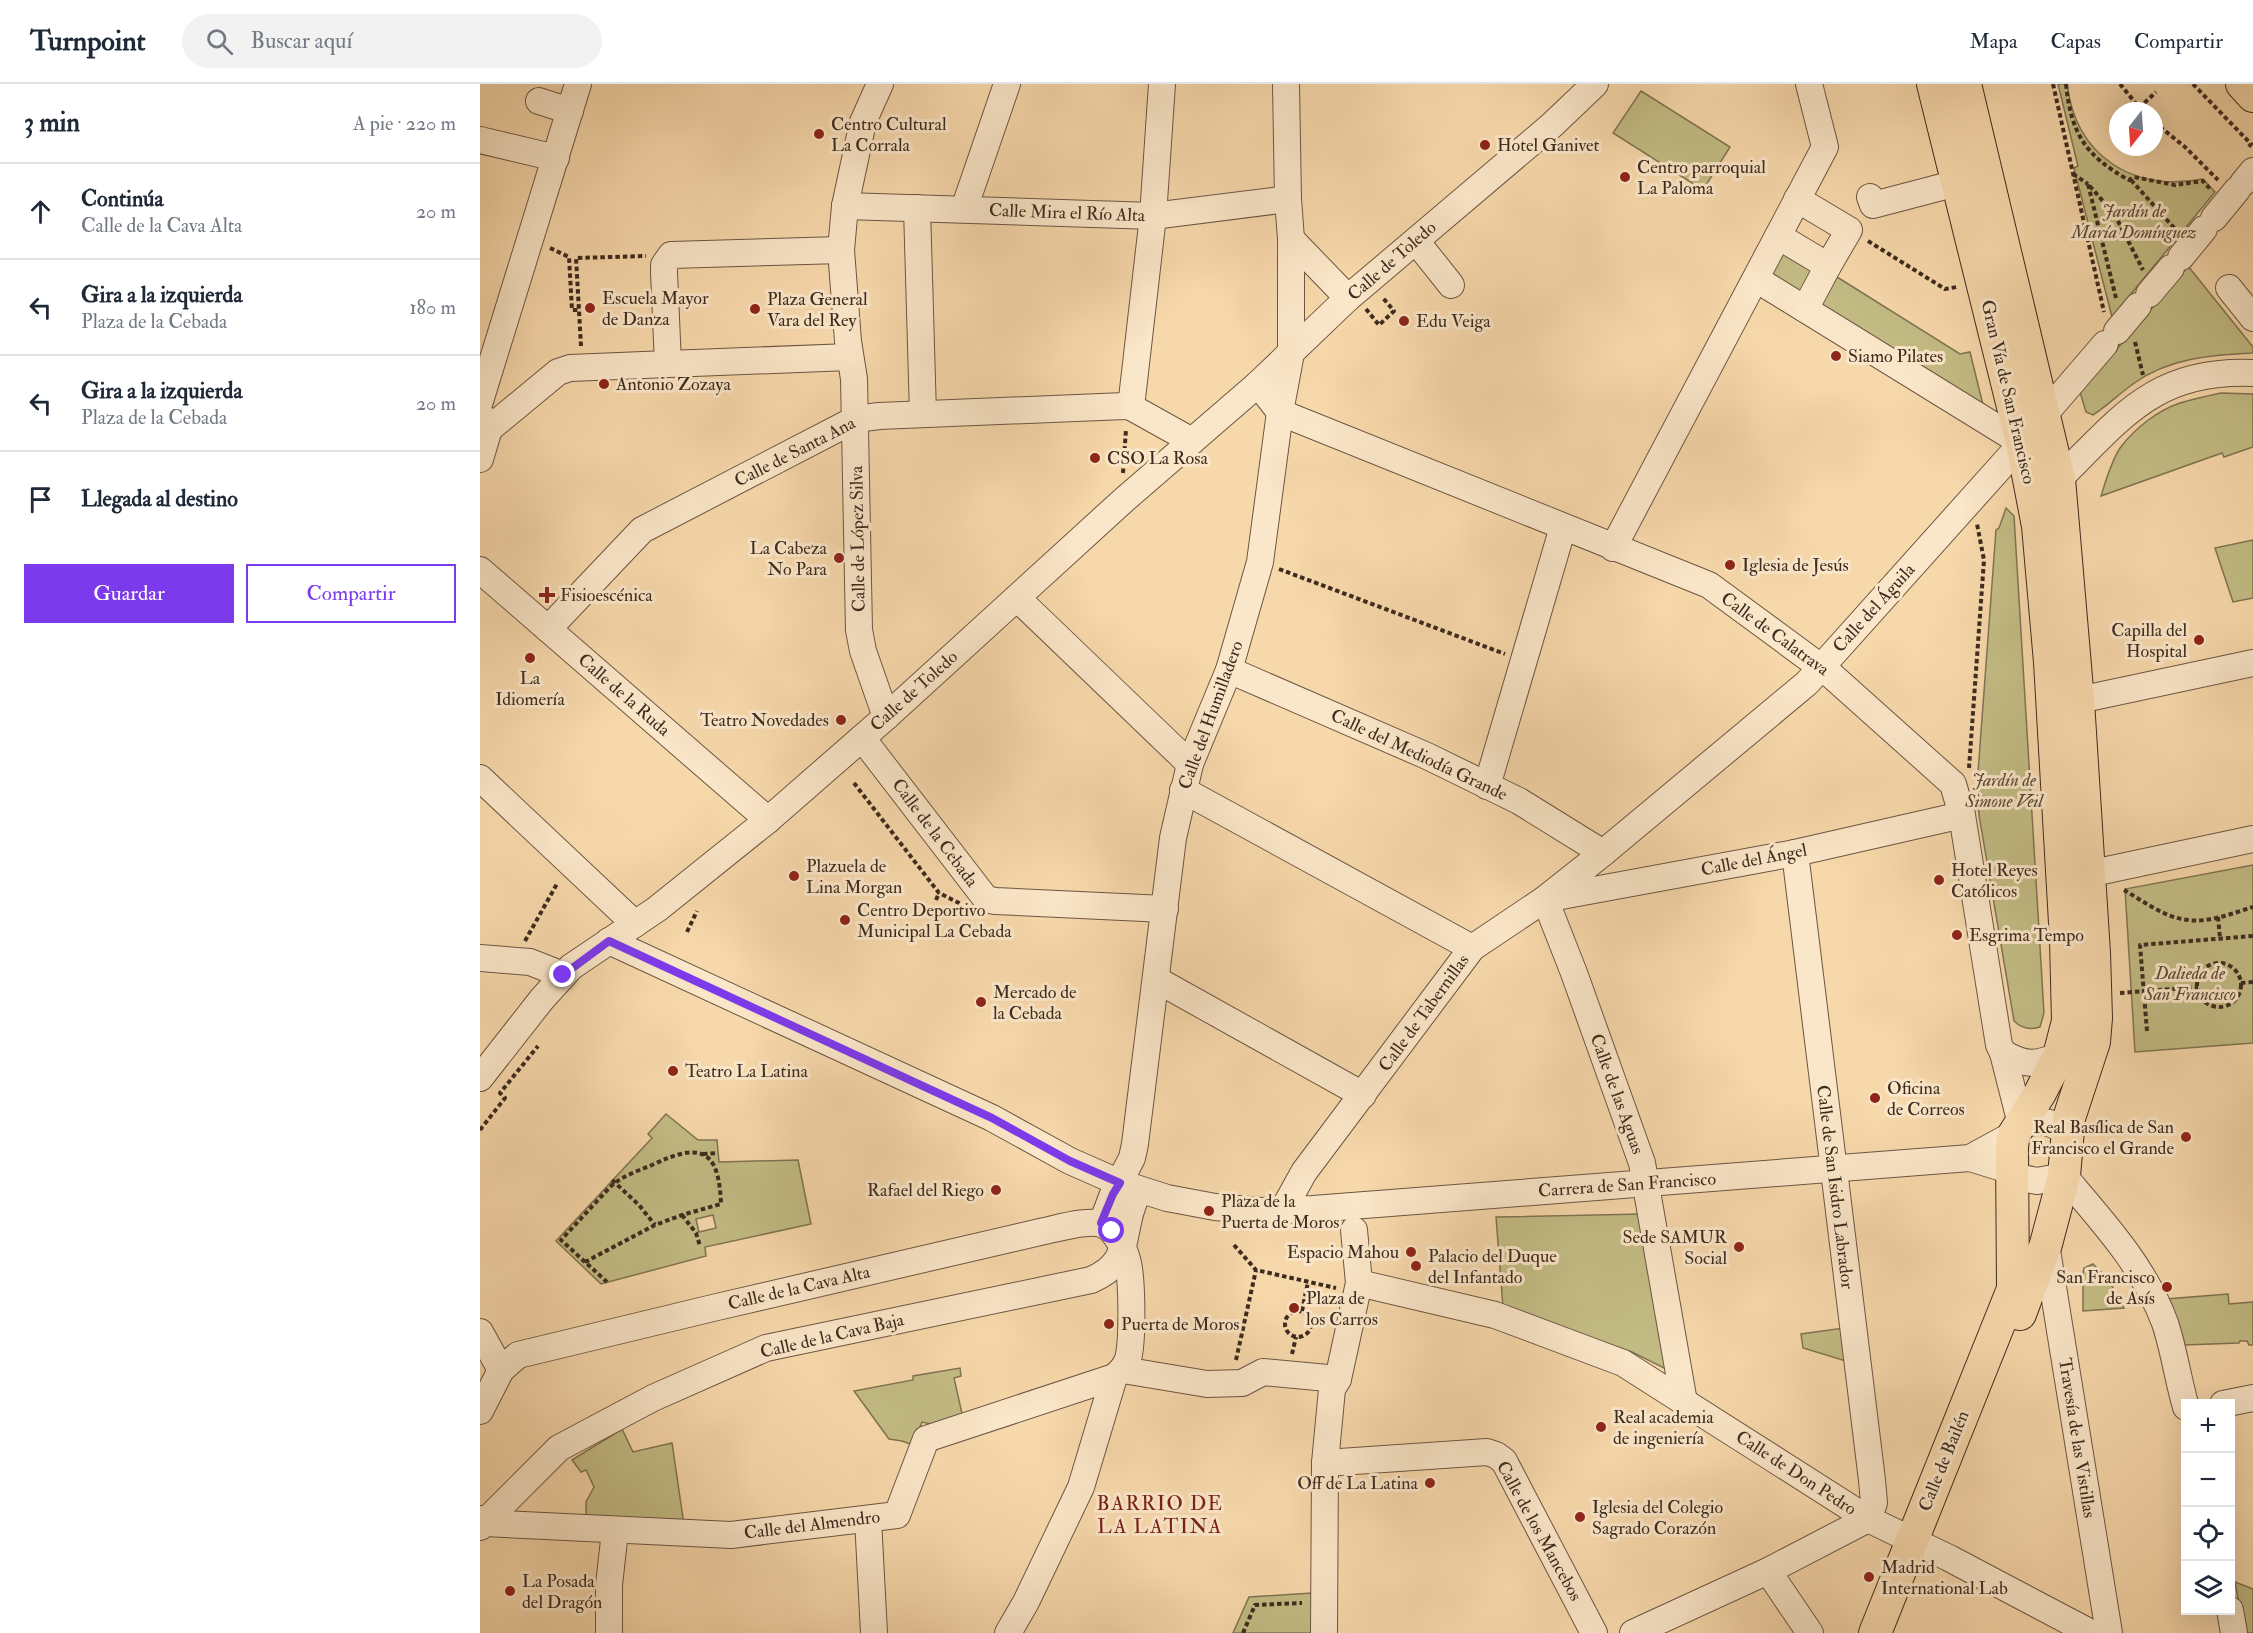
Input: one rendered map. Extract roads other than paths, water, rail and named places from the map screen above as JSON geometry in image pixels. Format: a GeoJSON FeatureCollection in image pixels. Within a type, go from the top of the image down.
{"type":"FeatureCollection","features":[{"type":"Feature","properties":{"kind":"main road","name":"Gran Vía de San Francisco"},"geometry":{"type":"LineString","coordinates":[[1933,84],[2022,443],[2038,526],[2088,874],[2096,1018],[2094,1042],[2069,1118],[2067,1133]]}},
{"type":"Feature","properties":{"kind":"main road","name":"Gran Vía de San Francisco"},"geometry":{"type":"LineString","coordinates":[[1965,84],[2059,479],[2065,703],[2068,1021],[2059,1056],[2040,1094],[2018,1129]]}},
{"type":"Feature","properties":{"kind":"main road"},"geometry":{"type":"LineString","coordinates":[[2242,84],[2253,96]]}},
{"type":"Feature","properties":{"kind":"main road"},"geometry":{"type":"LineString","coordinates":[[2018,1129],[2010,1157],[2021,1292]]}},
{"type":"Feature","properties":{"kind":"main road"},"geometry":{"type":"LineString","coordinates":[[2064,1176],[2067,1133]]}},
{"type":"Feature","properties":{"kind":"main road","name":"Calle de Bailén"},"geometry":{"type":"LineString","coordinates":[[1875,1633],[1920,1544],[2021,1292],[2046,1244],[2064,1176]]}},
{"type":"Feature","properties":{"kind":"main road","name":"Calle de Bailén"},"geometry":{"type":"LineString","coordinates":[[1895,1633],[1920,1544]]}},
{"type":"Feature","properties":{"kind":"street"},"geometry":{"type":"LineString","coordinates":[[480,400],[578,84]]}},
{"type":"Feature","properties":{"kind":"street"},"geometry":{"type":"LineString","coordinates":[[480,459],[484,421],[558,372],[570,368],[850,357],[841,250],[845,206],[863,122],[880,84]]}},
{"type":"Feature","properties":{"kind":"street"},"geometry":{"type":"LineString","coordinates":[[964,209],[1007,84]]}},
{"type":"Feature","properties":{"kind":"street"},"geometry":{"type":"LineString","coordinates":[[1162,84],[1153,216],[1129,413],[1192,441]]}},
{"type":"Feature","properties":{"kind":"street","name":"Calle del Humilladero"},"geometry":{"type":"LineString","coordinates":[[1130,1187],[1173,838],[1190,764],[1230,670],[1260,562],[1280,412],[1291,353],[1292,239],[1288,199],[1286,84]]}},
{"type":"Feature","properties":{"kind":"street","name":"Calle de Toledo"},"geometry":{"type":"LineString","coordinates":[[563,975],[585,957],[657,909],[768,820],[1258,384],[1348,298],[1558,119],[1595,84]]}},
{"type":"Feature","properties":{"kind":"street"},"geometry":{"type":"LineString","coordinates":[[1613,548],[1825,147],[1809,84]]}},
{"type":"Feature","properties":{"kind":"street"},"geometry":{"type":"LineString","coordinates":[[539,101],[570,111]]}},
{"type":"Feature","properties":{"kind":"street"},"geometry":{"type":"LineString","coordinates":[[480,141],[556,158]]}},
{"type":"Feature","properties":{"kind":"street"},"geometry":{"type":"LineString","coordinates":[[2044,415],[2190,241],[2240,176]]}},
{"type":"Feature","properties":{"kind":"street"},"geometry":{"type":"LineString","coordinates":[[1870,197],[1873,205],[1956,183]]}},
{"type":"Feature","properties":{"kind":"street","name":"Calle Mira el Río Alta"},"geometry":{"type":"LineString","coordinates":[[845,206],[1153,216],[1288,199]]}},
{"type":"Feature","properties":{"kind":"street"},"geometry":{"type":"LineString","coordinates":[[1797,199],[1849,230],[1804,309]]}},
{"type":"Feature","properties":{"kind":"street"},"geometry":{"type":"LineString","coordinates":[[917,208],[923,414]]}},
{"type":"Feature","properties":{"kind":"street"},"geometry":{"type":"LineString","coordinates":[[1778,236],[1828,266]]}},
{"type":"Feature","properties":{"kind":"street"},"geometry":{"type":"LineString","coordinates":[[1292,239],[1348,298]]}},
{"type":"Feature","properties":{"kind":"street"},"geometry":{"type":"LineString","coordinates":[[1416,241],[1451,285]]}},
{"type":"Feature","properties":{"kind":"street"},"geometry":{"type":"LineString","coordinates":[[668,364],[664,265],[671,255],[841,250]]}},
{"type":"Feature","properties":{"kind":"street"},"geometry":{"type":"LineString","coordinates":[[1756,279],[2022,443]]}},
{"type":"Feature","properties":{"kind":"street"},"geometry":{"type":"LineString","coordinates":[[2229,288],[2253,318]]}},
{"type":"Feature","properties":{"kind":"street","name":"Calle de López Silva"},"geometry":{"type":"LineString","coordinates":[[850,357],[854,379],[856,419],[859,630],[862,651],[886,717]]}},
{"type":"Feature","properties":{"kind":"street"},"geometry":{"type":"LineString","coordinates":[[2059,479],[2120,417],[2146,398],[2168,386],[2198,376],[2229,372],[2253,373]]}},
{"type":"Feature","properties":{"kind":"street","name":"Calle de Calatrava"},"geometry":{"type":"LineString","coordinates":[[1258,384],[1280,412],[1709,585],[1821,668],[1953,784],[1962,814],[1998,1037],[2018,1129]]}},
{"type":"Feature","properties":{"kind":"street","name":"Calle de Santa Ana"},"geometry":{"type":"LineString","coordinates":[[548,629],[642,530],[856,419],[923,414],[1129,413]]}},
{"type":"Feature","properties":{"kind":"street","name":"Calle del Águila"},"geometry":{"type":"LineString","coordinates":[[1603,853],[1807,683],[2022,443]]}},
{"type":"Feature","properties":{"kind":"street"},"geometry":{"type":"LineString","coordinates":[[1487,786],[1563,527]]}},
{"type":"Feature","properties":{"kind":"street","name":"Calle de la Ruda"},"geometry":{"type":"LineString","coordinates":[[480,570],[768,820]]}},
{"type":"Feature","properties":{"kind":"street"},"geometry":{"type":"LineString","coordinates":[[1017,598],[1190,764]]}},
{"type":"Feature","properties":{"kind":"street"},"geometry":{"type":"LineString","coordinates":[[2065,703],[2253,663]]}},
{"type":"Feature","properties":{"kind":"street","name":"Calle del Mediodía Grande"},"geometry":{"type":"LineString","coordinates":[[1230,670],[1427,756],[1519,801],[1603,853]]}},
{"type":"Feature","properties":{"kind":"street"},"geometry":{"type":"LineString","coordinates":[[856,743],[968,905]]}},
{"type":"Feature","properties":{"kind":"street","name":"Calle de la Cebada"},"geometry":{"type":"LineString","coordinates":[[856,743],[986,899],[995,902],[1165,909]]}},
{"type":"Feature","properties":{"kind":"street"},"geometry":{"type":"LineString","coordinates":[[480,778],[624,932],[992,1118],[1070,1161],[1130,1187],[1167,1198],[1215,1207],[1283,1210]]}},
{"type":"Feature","properties":{"kind":"street"},"geometry":{"type":"LineString","coordinates":[[1183,790],[1472,948]]}},
{"type":"Feature","properties":{"kind":"street","name":"Calle del Ángel"},"geometry":{"type":"LineString","coordinates":[[1545,899],[1795,853],[1962,814]]}},
{"type":"Feature","properties":{"kind":"street"},"geometry":{"type":"LineString","coordinates":[[2088,874],[2253,838]]}},
{"type":"Feature","properties":{"kind":"street","name":"Calle de Tabernillas"},"geometry":{"type":"LineString","coordinates":[[1283,1210],[1304,1172],[1472,948],[1545,899],[1603,853]]}},
{"type":"Feature","properties":{"kind":"street","name":"Calle de San Isidro Labrador"},"geometry":{"type":"LineString","coordinates":[[1795,853],[1874,1503],[1868,1519]]}},
{"type":"Feature","properties":{"kind":"street","name":"Calle de las Aguas"},"geometry":{"type":"LineString","coordinates":[[1545,899],[1642,1163],[1684,1402]]}},
{"type":"Feature","properties":{"kind":"street"},"geometry":{"type":"LineString","coordinates":[[480,958],[530,962],[563,975],[480,1078]]}},
{"type":"Feature","properties":{"kind":"street"},"geometry":{"type":"LineString","coordinates":[[1157,980],[1363,1095]]}},
{"type":"Feature","properties":{"kind":"street"},"geometry":{"type":"LineString","coordinates":[[2003,1053],[2021,1061],[2038,1064],[2059,1056]]}},
{"type":"Feature","properties":{"kind":"street"},"geometry":{"type":"LineString","coordinates":[[2018,1129],[2041,1120],[2054,1124],[2067,1133]]}},
{"type":"Feature","properties":{"kind":"street","name":"Carrera de San Francisco"},"geometry":{"type":"LineString","coordinates":[[1970,1158],[2018,1129]]}},
{"type":"Feature","properties":{"kind":"street","name":"Carrera de San Francisco"},"geometry":{"type":"LineString","coordinates":[[1283,1210],[1970,1158],[2012,1171]]}},
{"type":"Feature","properties":{"kind":"street"},"geometry":{"type":"LineString","coordinates":[[2012,1171],[2022,1178],[2037,1181],[2064,1176],[2117,1240],[2154,1298],[2166,1325],[2184,1399]]}},
{"type":"Feature","properties":{"kind":"street"},"geometry":{"type":"LineString","coordinates":[[1008,1633],[1026,1602],[1081,1487],[1118,1373],[1130,1348],[1130,1275],[1123,1250],[1112,1231],[1101,1223],[1113,1194],[1130,1187]]}},
{"type":"Feature","properties":{"kind":"street","name":"Calle de la Cava Baja"},"geometry":{"type":"LineString","coordinates":[[481,1523],[559,1448],[653,1398],[766,1348],[1091,1280],[1105,1274],[1115,1264],[1123,1250],[1129,1216],[1130,1187]]}},
{"type":"Feature","properties":{"kind":"street","name":"Calle de la Cava Alta"},"geometry":{"type":"LineString","coordinates":[[501,1370],[518,1355],[1040,1232],[1086,1223],[1101,1223]]}},
{"type":"Feature","properties":{"kind":"street"},"geometry":{"type":"LineString","coordinates":[[1324,1633],[1335,1384],[1349,1286],[1354,1230]]}},
{"type":"Feature","properties":{"kind":"street","name":"Travesía de las Vistillas"},"geometry":{"type":"LineString","coordinates":[[2046,1244],[2109,1633]]}},
{"type":"Feature","properties":{"kind":"street","name":"Calle de Don Pedro"},"geometry":{"type":"LineString","coordinates":[[1349,1286],[1495,1315],[1623,1364],[1868,1519],[2091,1633]]}},
{"type":"Feature","properties":{"kind":"street"},"geometry":{"type":"LineString","coordinates":[[480,1332],[501,1370],[480,1411]]}},
{"type":"Feature","properties":{"kind":"street"},"geometry":{"type":"LineString","coordinates":[[1118,1373],[1207,1384],[1242,1383],[1263,1372],[1335,1384]]}},
{"type":"Feature","properties":{"kind":"street","name":"Calle del Almendro"},"geometry":{"type":"LineString","coordinates":[[481,1523],[731,1535],[897,1515],[926,1439],[1118,1373]]}},
{"type":"Feature","properties":{"kind":"street"},"geometry":{"type":"LineString","coordinates":[[2235,1402],[2253,1398]]}},
{"type":"Feature","properties":{"kind":"street","name":"Calle de los Mancebos"},"geometry":{"type":"LineString","coordinates":[[1331,1464],[1487,1452],[1496,1455],[1504,1461],[1594,1633]]}},
{"type":"Feature","properties":{"kind":"street"},"geometry":{"type":"LineString","coordinates":[[868,1518],[874,1633]]}},
{"type":"Feature","properties":{"kind":"street"},"geometry":{"type":"LineString","coordinates":[[1633,1633],[1768,1571],[1868,1519]]}},
{"type":"Feature","properties":{"kind":"street"},"geometry":{"type":"LineString","coordinates":[[609,1633],[609,1585],[615,1531]]}},
{"type":"Feature","properties":{"kind":"street"},"geometry":{"type":"LineString","coordinates":[[1768,1571],[1810,1633]]}},
{"type":"Feature","properties":{"kind":"street"},"geometry":{"type":"LineString","coordinates":[[2231,1615],[2234,1633]]}},
{"type":"Feature","properties":{"kind":"place","name":"Centro Cultural La Corrala"},"geometry":{"type":"Point","coordinates":[819,134]}},
{"type":"Feature","properties":{"kind":"place","name":"Hotel Ganivet"},"geometry":{"type":"Point","coordinates":[1485,145]}},
{"type":"Feature","properties":{"kind":"place","name":"Centro parroquial La Paloma"},"geometry":{"type":"Point","coordinates":[1625,177]}},
{"type":"Feature","properties":{"kind":"place","name":"Escuela Mayor de Danza"},"geometry":{"type":"Point","coordinates":[590,308]}},
{"type":"Feature","properties":{"kind":"place","name":"Plaza General Vara del Rey"},"geometry":{"type":"Point","coordinates":[755,309]}},
{"type":"Feature","properties":{"kind":"place","name":"Edu Veiga"},"geometry":{"type":"Point","coordinates":[1404,321]}},
{"type":"Feature","properties":{"kind":"place","name":"Siamo Pilates"},"geometry":{"type":"Point","coordinates":[1836,356]}},
{"type":"Feature","properties":{"kind":"place","name":"Antonio Zozaya"},"geometry":{"type":"Point","coordinates":[604,384]}},
{"type":"Feature","properties":{"kind":"place","name":"CSO La Rosa"},"geometry":{"type":"Point","coordinates":[1095,458]}},
{"type":"Feature","properties":{"kind":"place","name":"La Cabeza No Para"},"geometry":{"type":"Point","coordinates":[839,558]}},
{"type":"Feature","properties":{"kind":"place","name":"Iglesia de Jesús"},"geometry":{"type":"Point","coordinates":[1730,565]}},
{"type":"Feature","properties":{"kind":"place","name":"Fisioescénica"},"geometry":{"type":"Point","coordinates":[547,595]}},
{"type":"Feature","properties":{"kind":"place","name":"Capilla del Hospital"},"geometry":{"type":"Point","coordinates":[2199,640]}},
{"type":"Feature","properties":{"kind":"place","name":"La Idiomería"},"geometry":{"type":"Point","coordinates":[530,658]}},
{"type":"Feature","properties":{"kind":"place","name":"Teatro Novedades"},"geometry":{"type":"Point","coordinates":[841,720]}},
{"type":"Feature","properties":{"kind":"place","name":"Plazuela de Lina Morgan"},"geometry":{"type":"Point","coordinates":[794,876]}},
{"type":"Feature","properties":{"kind":"place","name":"Hotel Reyes Católicos"},"geometry":{"type":"Point","coordinates":[1939,880]}},
{"type":"Feature","properties":{"kind":"place","name":"Centro Deportivo Municipal La Cebada"},"geometry":{"type":"Point","coordinates":[845,920]}},
{"type":"Feature","properties":{"kind":"place","name":"Esgrima Tempo"},"geometry":{"type":"Point","coordinates":[1957,935]}},
{"type":"Feature","properties":{"kind":"place","name":"Mercado de la Cebada"},"geometry":{"type":"Point","coordinates":[981,1002]}},
{"type":"Feature","properties":{"kind":"place","name":"Teatro La Latina"},"geometry":{"type":"Point","coordinates":[673,1071]}},
{"type":"Feature","properties":{"kind":"place","name":"Oficina de Correos"},"geometry":{"type":"Point","coordinates":[1875,1098]}},
{"type":"Feature","properties":{"kind":"place","name":"Real Basílica de San Francisco el Grande"},"geometry":{"type":"Point","coordinates":[2186,1137]}},
{"type":"Feature","properties":{"kind":"place","name":"Rafael del Riego"},"geometry":{"type":"Point","coordinates":[996,1190]}},
{"type":"Feature","properties":{"kind":"place","name":"Plaza de la Puerta de Moros"},"geometry":{"type":"Point","coordinates":[1209,1211]}},
{"type":"Feature","properties":{"kind":"place","name":"Sede SAMUR Social"},"geometry":{"type":"Point","coordinates":[1739,1247]}},
{"type":"Feature","properties":{"kind":"place","name":"Espacio Mahou"},"geometry":{"type":"Point","coordinates":[1411,1252]}},
{"type":"Feature","properties":{"kind":"place","name":"Palacio del Duque del Infantado"},"geometry":{"type":"Point","coordinates":[1416,1266]}},
{"type":"Feature","properties":{"kind":"place","name":"San Francisco de Asís"},"geometry":{"type":"Point","coordinates":[2167,1287]}},
{"type":"Feature","properties":{"kind":"place","name":"Plaza de los Carros"},"geometry":{"type":"Point","coordinates":[1294,1308]}},
{"type":"Feature","properties":{"kind":"place","name":"Puerta de Moros"},"geometry":{"type":"Point","coordinates":[1109,1324]}},
{"type":"Feature","properties":{"kind":"place","name":"Real academia de ingeniería"},"geometry":{"type":"Point","coordinates":[1601,1427]}},
{"type":"Feature","properties":{"kind":"place","name":"Off de La Latina"},"geometry":{"type":"Point","coordinates":[1430,1483]}},
{"type":"Feature","properties":{"kind":"place","name":"Iglesia del Colegio Sagrado Corazón"},"geometry":{"type":"Point","coordinates":[1580,1517]}},
{"type":"Feature","properties":{"kind":"place","name":"Madrid International Lab"},"geometry":{"type":"Point","coordinates":[1869,1577]}},
{"type":"Feature","properties":{"kind":"place","name":"La Posada del Dragón"},"geometry":{"type":"Point","coordinates":[510,1591]}},
{"type":"Feature","properties":{"kind":"district","name":"BARRIO DE LA LATINA"},"geometry":{"type":"Point","coordinates":[1160,1514]}},
{"type":"Feature","properties":{"kind":"park label","name":"Jardín de María Domínguez"},"geometry":{"type":"Point","coordinates":[2134,221]}},
{"type":"Feature","properties":{"kind":"park label","name":"Jardín de Simone Veil"},"geometry":{"type":"Point","coordinates":[2004,790]}},
{"type":"Feature","properties":{"kind":"park label","name":"Dalieda de San Francisco"},"geometry":{"type":"Point","coordinates":[2190,983]}}]}
